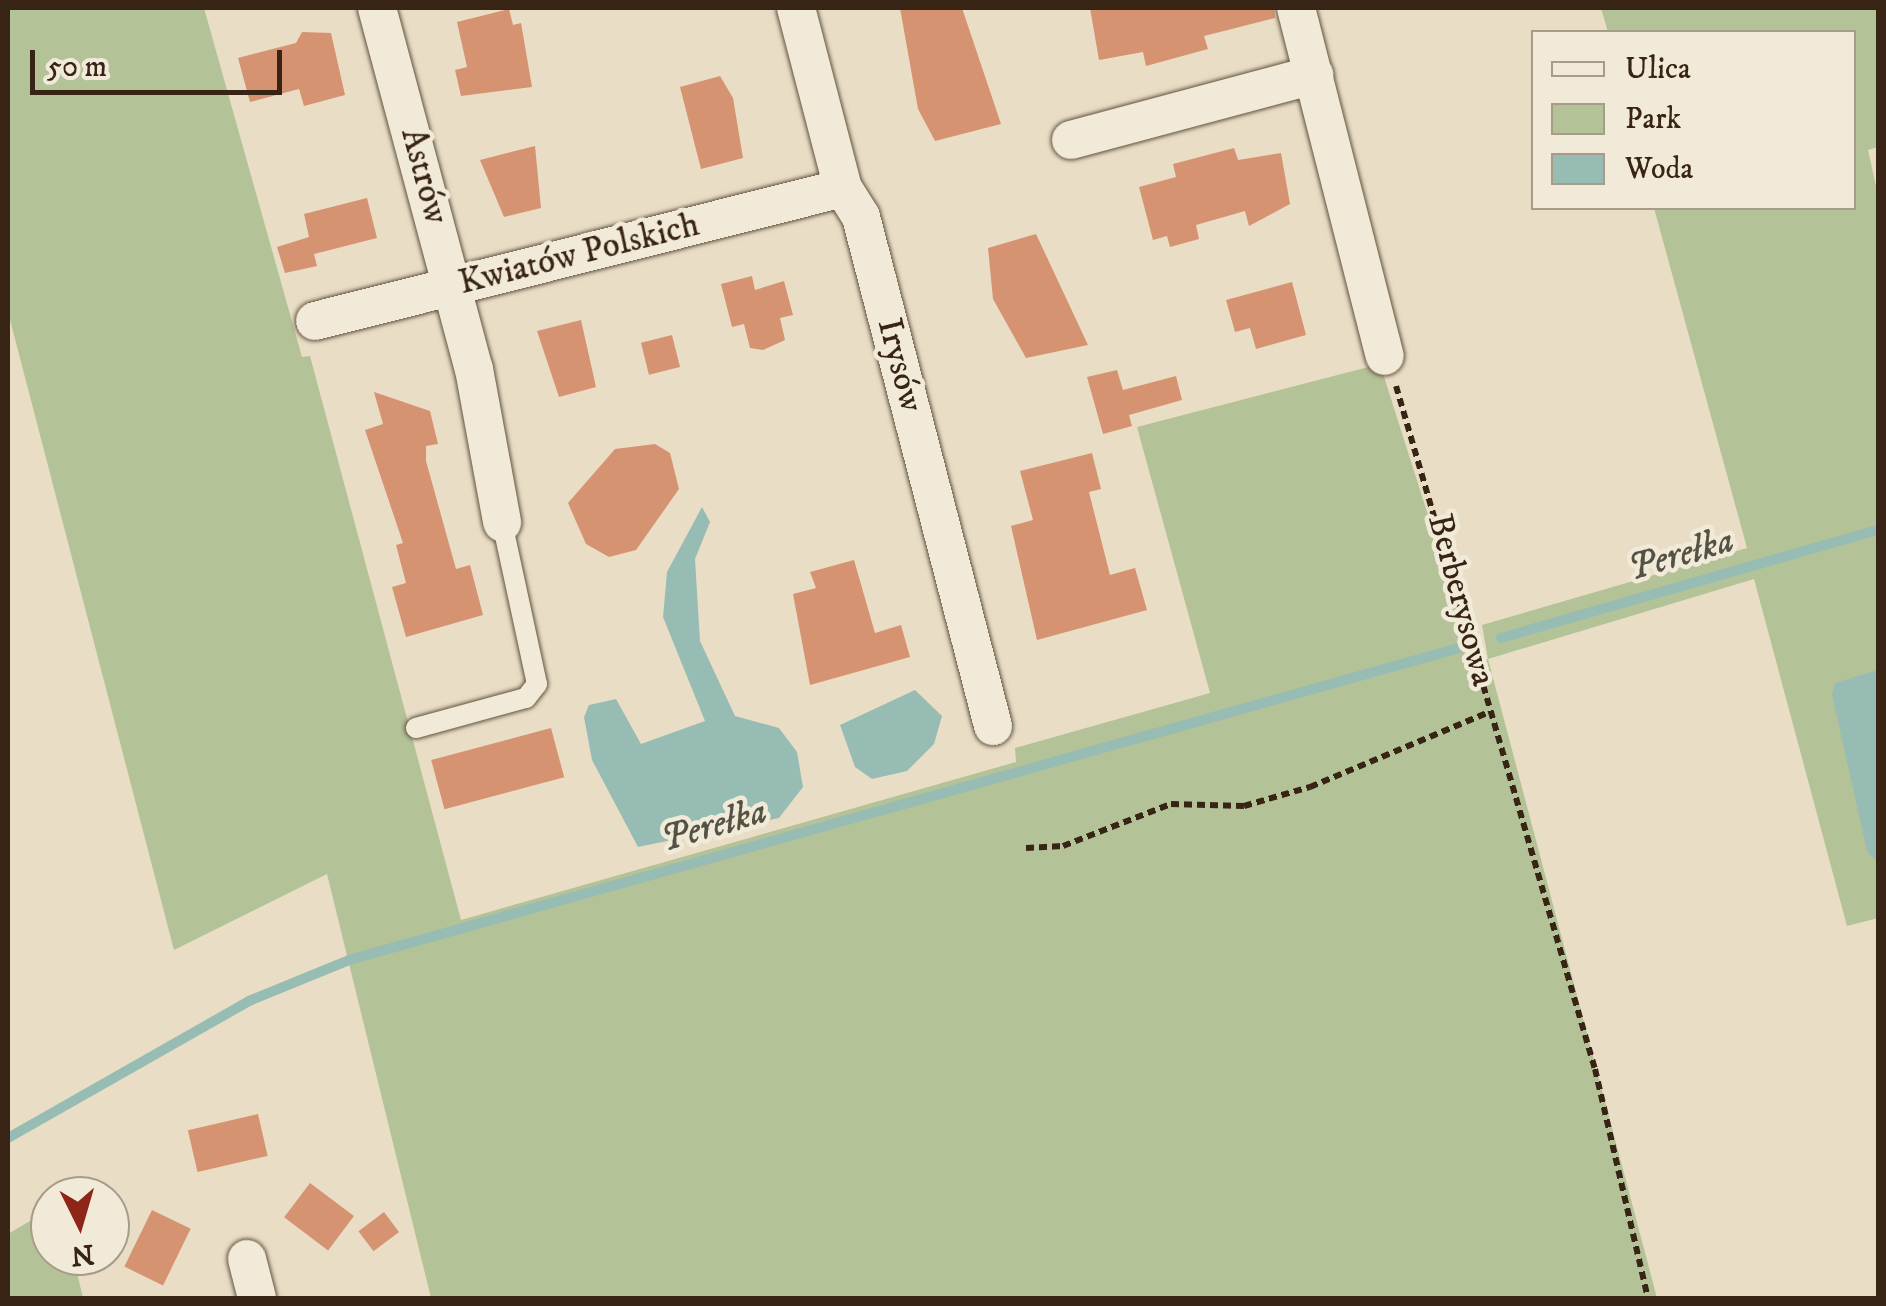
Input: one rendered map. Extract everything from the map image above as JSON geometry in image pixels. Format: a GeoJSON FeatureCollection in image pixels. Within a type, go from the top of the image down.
{"type":"FeatureCollection","features":[{"type":"Feature","properties":{"kind":"street","name":"Astrów"},"geometry":{"type":"LineString","coordinates":[[377,8],[452,286],[502,522]]}},
{"type":"Feature","properties":{"kind":"street","name":"Irysów"},"geometry":{"type":"LineString","coordinates":[[796,8],[843,188],[862,217],[993,726]]}},
{"type":"Feature","properties":{"kind":"street"},"geometry":{"type":"LineString","coordinates":[[1296,8],[1385,356]]}},
{"type":"Feature","properties":{"kind":"street"},"geometry":{"type":"LineString","coordinates":[[1071,140],[1314,75]]}},
{"type":"Feature","properties":{"kind":"street","name":"Kwiatów Polskich"},"geometry":{"type":"LineString","coordinates":[[314,320],[843,188]]}},
{"type":"Feature","properties":{"kind":"street"},"geometry":{"type":"LineString","coordinates":[[247,1259],[258,1298]]}},
{"type":"Feature","properties":{"kind":"lane"},"geometry":{"type":"LineString","coordinates":[[416,728],[526,698],[537,684],[502,522]]}},
{"type":"Feature","properties":{"kind":"path","name":"Berberysowa"},"geometry":{"type":"LineString","coordinates":[[1026,848],[1063,846],[1171,804],[1244,806],[1310,788],[1490,712],[1425,466],[1385,356]]}},
{"type":"Feature","properties":{"kind":"path"},"geometry":{"type":"LineString","coordinates":[[1490,712],[1595,1068],[1648,1298]]}},
{"type":"Feature","properties":{"kind":"green space"},"geometry":{"type":"Polygon","coordinates":[[[8,8],[204,8],[302,357],[310,356],[461,920],[1016,762],[1015,748],[1210,693],[1137,427],[1380,364],[1475,663],[1488,659],[1657,1298],[431,1298],[327,874],[174,950],[8,312],[8,8]]]}},
{"type":"Feature","properties":{"kind":"green space"},"geometry":{"type":"Polygon","coordinates":[[[1601,8],[1878,8],[1878,147],[1868,150],[1878,195],[1878,918],[1847,926],[1754,579],[1488,659],[1482,625],[1747,548],[1655,210],[1856,210],[1856,30],[1607,30],[1601,8]]]}},
{"type":"Feature","properties":{"kind":"green space"},"geometry":{"type":"Polygon","coordinates":[[[30,1221],[30,1276],[78,1276],[83,1298],[8,1298],[8,1234],[30,1221]]]}},
{"type":"Feature","properties":{"kind":"water"},"geometry":{"type":"Polygon","coordinates":[[[702,507],[710,522],[695,559],[700,641],[735,716],[779,728],[797,752],[803,787],[779,818],[638,847],[592,760],[584,717],[589,705],[616,699],[641,744],[705,721],[663,617],[667,572],[702,507]]]}},
{"type":"Feature","properties":{"kind":"water"},"geometry":{"type":"Polygon","coordinates":[[[1878,670],[1878,863],[1867,851],[1832,694],[1835,683],[1878,670]]]}},
{"type":"Feature","properties":{"kind":"water"},"geometry":{"type":"Polygon","coordinates":[[[915,690],[942,716],[934,744],[907,771],[872,779],[855,767],[840,725],[915,690]]]}},
{"type":"Feature","properties":{"kind":"building"},"geometry":{"type":"Polygon","coordinates":[[[900,8],[962,8],[1001,124],[935,141],[918,109],[900,8]]]}},
{"type":"Feature","properties":{"kind":"building"},"geometry":{"type":"Polygon","coordinates":[[[1090,8],[1274,8],[1275,18],[1204,36],[1208,49],[1146,66],[1143,52],[1099,60],[1090,8]]]}},
{"type":"Feature","properties":{"kind":"building"},"geometry":{"type":"Polygon","coordinates":[[[509,9],[513,25],[521,23],[532,87],[461,96],[455,70],[467,67],[457,22],[509,9]]]}},
{"type":"Feature","properties":{"kind":"building"},"geometry":{"type":"Polygon","coordinates":[[[302,32],[331,33],[345,95],[304,106],[299,89],[250,102],[238,58],[296,43],[302,32]]]}},
{"type":"Feature","properties":{"kind":"building"},"geometry":{"type":"Polygon","coordinates":[[[720,76],[733,98],[743,158],[701,169],[680,87],[720,76]]]}},
{"type":"Feature","properties":{"kind":"building"},"geometry":{"type":"Polygon","coordinates":[[[535,146],[541,208],[504,217],[480,160],[535,146]]]}},
{"type":"Feature","properties":{"kind":"building"},"geometry":{"type":"Polygon","coordinates":[[[1234,148],[1238,160],[1281,153],[1290,204],[1249,226],[1245,211],[1196,225],[1199,239],[1170,247],[1167,236],[1153,240],[1139,187],[1176,177],[1173,164],[1234,148]]]}},
{"type":"Feature","properties":{"kind":"building"},"geometry":{"type":"Polygon","coordinates":[[[367,198],[377,238],[314,254],[317,266],[285,273],[277,247],[309,237],[304,214],[367,198]]]}},
{"type":"Feature","properties":{"kind":"building"},"geometry":{"type":"Polygon","coordinates":[[[1036,234],[1088,345],[1026,358],[993,299],[988,248],[1036,234]]]}},
{"type":"Feature","properties":{"kind":"building"},"geometry":{"type":"Polygon","coordinates":[[[752,276],[755,290],[784,281],[793,315],[780,318],[785,340],[763,350],[750,348],[744,324],[732,327],[721,284],[752,276]]]}},
{"type":"Feature","properties":{"kind":"building"},"geometry":{"type":"Polygon","coordinates":[[[1292,282],[1306,335],[1256,349],[1250,328],[1235,332],[1226,300],[1292,282]]]}},
{"type":"Feature","properties":{"kind":"building"},"geometry":{"type":"Polygon","coordinates":[[[581,320],[596,387],[559,397],[537,331],[581,320]]]}},
{"type":"Feature","properties":{"kind":"building"},"geometry":{"type":"Polygon","coordinates":[[[672,335],[680,367],[649,375],[641,343],[672,335]]]}},
{"type":"Feature","properties":{"kind":"building"},"geometry":{"type":"Polygon","coordinates":[[[1117,370],[1123,390],[1176,376],[1182,400],[1129,415],[1132,426],[1103,434],[1087,377],[1117,370]]]}},
{"type":"Feature","properties":{"kind":"building"},"geometry":{"type":"Polygon","coordinates":[[[374,392],[430,411],[438,444],[426,446],[426,461],[456,569],[470,565],[483,615],[406,637],[392,587],[406,583],[396,545],[403,543],[365,430],[383,424],[374,392]]]}},
{"type":"Feature","properties":{"kind":"building"},"geometry":{"type":"Polygon","coordinates":[[[655,444],[670,453],[679,489],[636,550],[609,557],[586,544],[568,503],[615,449],[655,444]]]}},
{"type":"Feature","properties":{"kind":"building"},"geometry":{"type":"Polygon","coordinates":[[[1092,453],[1101,489],[1089,492],[1110,575],[1135,568],[1147,610],[1037,640],[1011,526],[1033,520],[1020,471],[1092,453]]]}},
{"type":"Feature","properties":{"kind":"building"},"geometry":{"type":"Polygon","coordinates":[[[854,560],[875,633],[901,625],[910,657],[810,685],[793,594],[816,588],[810,572],[854,560]]]}},
{"type":"Feature","properties":{"kind":"building"},"geometry":{"type":"Polygon","coordinates":[[[551,728],[564,777],[444,809],[431,760],[551,728]]]}},
{"type":"Feature","properties":{"kind":"building"},"geometry":{"type":"Polygon","coordinates":[[[258,1114],[268,1156],[198,1172],[188,1130],[258,1114]]]}},
{"type":"Feature","properties":{"kind":"building"},"geometry":{"type":"Polygon","coordinates":[[[310,1183],[354,1216],[328,1250],[284,1217],[310,1183]]]}},
{"type":"Feature","properties":{"kind":"building"},"geometry":{"type":"Polygon","coordinates":[[[152,1210],[191,1229],[163,1285],[130,1269],[130,1255],[152,1210]]]}},
{"type":"Feature","properties":{"kind":"building"},"geometry":{"type":"Polygon","coordinates":[[[384,1212],[399,1232],[373,1251],[358,1231],[384,1212]]]}},
{"type":"Feature","properties":{"kind":"waterway","name":"Perełka"},"geometry":{"type":"LineString","coordinates":[[1501,638],[1878,530]]}},
{"type":"Feature","properties":{"kind":"waterway","name":"Perełka"},"geometry":{"type":"LineString","coordinates":[[8,1138],[249,1001],[349,960],[1466,646]]}}]}
